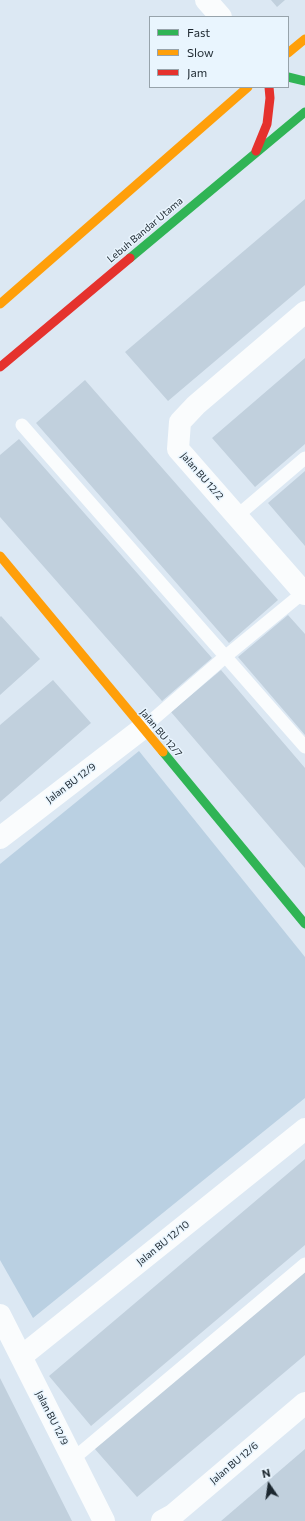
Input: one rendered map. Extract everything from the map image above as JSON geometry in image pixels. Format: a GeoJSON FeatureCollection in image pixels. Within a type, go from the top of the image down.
{"type":"FeatureCollection","features":[{"type":"Feature","properties":{"kind":"main road"},"geometry":{"type":"LineString","coordinates":[[289,45],[305,39]]}},
{"type":"Feature","properties":{"kind":"main road"},"geometry":{"type":"LineString","coordinates":[[289,52],[305,39]]}},
{"type":"Feature","properties":{"kind":"main road"},"geometry":{"type":"LineString","coordinates":[[289,77],[305,81]]}},
{"type":"Feature","properties":{"kind":"main road"},"geometry":{"type":"LineString","coordinates":[[219,112],[233,88]]}},
{"type":"Feature","properties":{"kind":"main road"},"geometry":{"type":"LineString","coordinates":[[0,304],[247,88]]}},
{"type":"Feature","properties":{"kind":"main road"},"geometry":{"type":"LineString","coordinates":[[255,154],[267,124],[270,98],[269,88]]}},
{"type":"Feature","properties":{"kind":"main road","name":"Lebuh Bandar Utama"},"geometry":{"type":"LineString","coordinates":[[0,367],[305,112]]}},
{"type":"Feature","properties":{"kind":"main road","name":"Jalan BU 12/7"},"geometry":{"type":"LineString","coordinates":[[3,566],[143,728],[305,924]]}},
{"type":"Feature","properties":{"kind":"street"},"geometry":{"type":"LineString","coordinates":[[206,0],[220,16]]}},
{"type":"Feature","properties":{"kind":"street","name":"Jalan BU 12/2"},"geometry":{"type":"LineString","coordinates":[[305,312],[196,405],[180,422],[178,449],[305,592]]}},
{"type":"Feature","properties":{"kind":"street","name":"Jalan BU 12/9"},"geometry":{"type":"LineString","coordinates":[[0,838],[143,728]]}},
{"type":"Feature","properties":{"kind":"street","name":"Jalan BU 12/10"},"geometry":{"type":"LineString","coordinates":[[22,1356],[305,1129]]}},
{"type":"Feature","properties":{"kind":"street","name":"Jalan BU 12/9"},"geometry":{"type":"LineString","coordinates":[[0,1315],[104,1521]]}},
{"type":"Feature","properties":{"kind":"street","name":"Jalan BU 12/6"},"geometry":{"type":"LineString","coordinates":[[162,1521],[173,1515],[305,1403]]}},
{"type":"Feature","properties":{"kind":"lane"},"geometry":{"type":"LineString","coordinates":[[22,425],[305,747]]}},
{"type":"Feature","properties":{"kind":"lane"},"geometry":{"type":"LineString","coordinates":[[237,516],[305,458]]}},
{"type":"Feature","properties":{"kind":"lane"},"geometry":{"type":"LineString","coordinates":[[143,728],[226,656],[305,592]]}},
{"type":"Feature","properties":{"kind":"lane"},"geometry":{"type":"LineString","coordinates":[[73,1459],[305,1264]]}},
{"type":"Feature","properties":{"kind":"shaded area"},"geometry":{"type":"Polygon","coordinates":[[[139,751],[305,957],[305,1098],[33,1318],[0,1260],[0,864],[139,751]]]}},
{"type":"Feature","properties":{"kind":"building"},"geometry":{"type":"Polygon","coordinates":[[[271,0],[285,0],[277,7],[271,0]]]}},
{"type":"Feature","properties":{"kind":"building"},"geometry":{"type":"Polygon","coordinates":[[[305,199],[305,285],[168,401],[125,352],[305,199]]]}},
{"type":"Feature","properties":{"kind":"building"},"geometry":{"type":"Polygon","coordinates":[[[305,358],[305,444],[255,487],[212,438],[305,358]]]}},
{"type":"Feature","properties":{"kind":"building"},"geometry":{"type":"Polygon","coordinates":[[[85,380],[278,600],[229,643],[36,423],[85,380]]]}},
{"type":"Feature","properties":{"kind":"building"},"geometry":{"type":"Polygon","coordinates":[[[19,439],[212,658],[162,701],[0,517],[0,455],[19,439]]]}},
{"type":"Feature","properties":{"kind":"building"},"geometry":{"type":"Polygon","coordinates":[[[305,471],[305,546],[268,503],[305,471]]]}},
{"type":"Feature","properties":{"kind":"building"},"geometry":{"type":"Polygon","coordinates":[[[288,615],[305,634],[305,735],[238,657],[288,615]]]}},
{"type":"Feature","properties":{"kind":"building"},"geometry":{"type":"Polygon","coordinates":[[[1,616],[40,659],[0,695],[0,617],[1,616]]]}},
{"type":"Feature","properties":{"kind":"building"},"geometry":{"type":"Polygon","coordinates":[[[221,670],[305,768],[305,868],[171,712],[221,670]]]}},
{"type":"Feature","properties":{"kind":"building"},"geometry":{"type":"Polygon","coordinates":[[[53,680],[91,723],[0,802],[0,725],[53,680]]]}},
{"type":"Feature","properties":{"kind":"building"},"geometry":{"type":"Polygon","coordinates":[[[305,1159],[305,1245],[91,1426],[49,1376],[305,1159]]]}},
{"type":"Feature","properties":{"kind":"building"},"geometry":{"type":"Polygon","coordinates":[[[305,1269],[305,1355],[137,1497],[94,1448],[305,1269]]]}},
{"type":"Feature","properties":{"kind":"building"},"geometry":{"type":"Polygon","coordinates":[[[0,1378],[72,1521],[0,1521],[0,1378]]]}},
{"type":"Feature","properties":{"kind":"building"},"geometry":{"type":"Polygon","coordinates":[[[305,1449],[305,1521],[221,1521],[305,1449]]]}},
{"type":"Feature","properties":{"kind":"traffic: fast"},"geometry":{"type":"LineString","coordinates":[[289,77],[305,81]]}},
{"type":"Feature","properties":{"kind":"traffic: fast"},"geometry":{"type":"LineString","coordinates":[[130,258],[305,112]]}},
{"type":"Feature","properties":{"kind":"traffic: fast"},"geometry":{"type":"LineString","coordinates":[[163,752],[305,924]]}},
{"type":"Feature","properties":{"kind":"traffic: slow"},"geometry":{"type":"LineString","coordinates":[[289,52],[305,39]]}},
{"type":"Feature","properties":{"kind":"traffic: slow"},"geometry":{"type":"LineString","coordinates":[[0,304],[247,88]]}},
{"type":"Feature","properties":{"kind":"traffic: slow"},"geometry":{"type":"LineString","coordinates":[[0,556],[163,752]]}},
{"type":"Feature","properties":{"kind":"traffic: jam"},"geometry":{"type":"LineString","coordinates":[[256,151],[267,124],[270,98],[269,88]]}},
{"type":"Feature","properties":{"kind":"traffic: jam"},"geometry":{"type":"LineString","coordinates":[[0,367],[130,258]]}}]}
